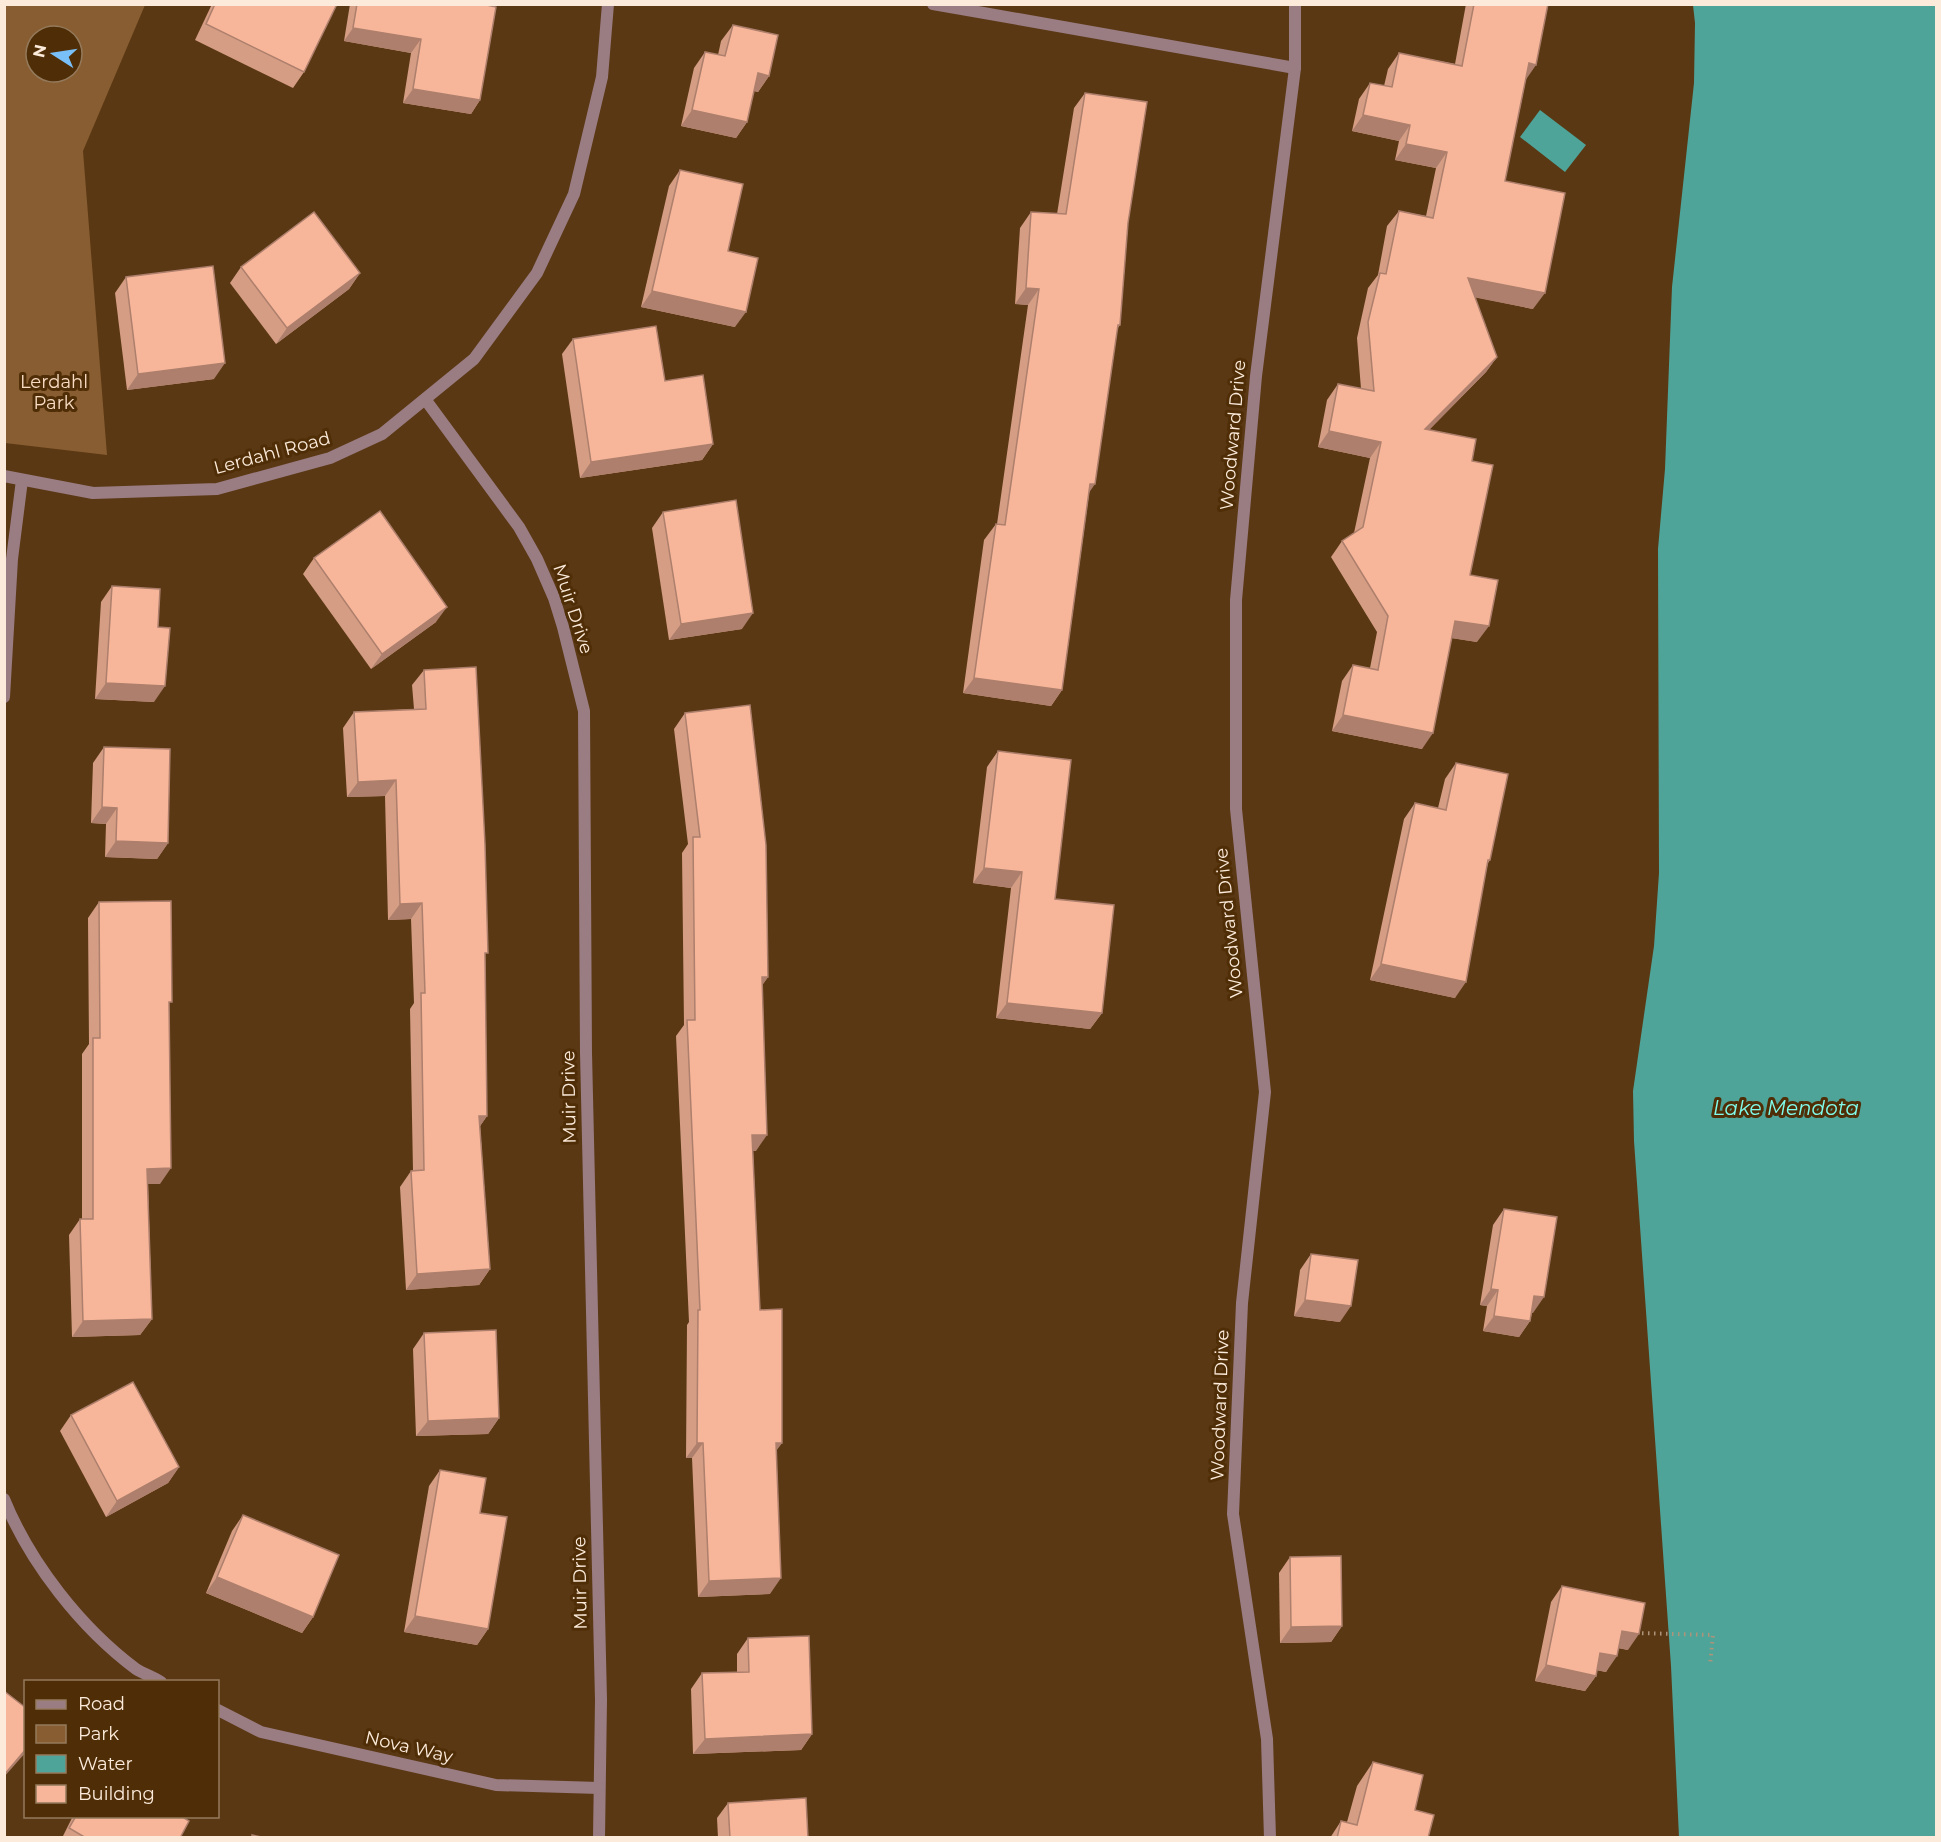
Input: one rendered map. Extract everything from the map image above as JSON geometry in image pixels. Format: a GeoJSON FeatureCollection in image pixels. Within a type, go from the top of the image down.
{"type":"FeatureCollection","features":[{"type":"Feature","properties":{"kind":"street","name":"Lerdahl Road"},"geometry":{"type":"LineString","coordinates":[[4,476],[93,493],[217,489],[330,458],[382,434],[474,359],[537,273],[574,194],[602,77],[608,4]]}},
{"type":"Feature","properties":{"kind":"street"},"geometry":{"type":"LineString","coordinates":[[933,4],[1295,68]]}},
{"type":"Feature","properties":{"kind":"street","name":"Woodward Drive"},"geometry":{"type":"LineString","coordinates":[[1270,1838],[1267,1739],[1233,1514],[1242,1303],[1265,1092],[1236,809],[1236,600],[1256,376],[1295,68],[1295,4]]}},
{"type":"Feature","properties":{"kind":"street","name":"Muir Drive"},"geometry":{"type":"LineString","coordinates":[[425,399],[519,527],[537,559],[554,598],[563,627],[584,711],[586,1053],[601,1700],[599,1838]]}},
{"type":"Feature","properties":{"kind":"street"},"geometry":{"type":"LineString","coordinates":[[4,697],[12,559],[22,480]]}},
{"type":"Feature","properties":{"kind":"street"},"geometry":{"type":"LineString","coordinates":[[4,1499],[12,1518],[47,1579],[103,1639],[138,1670],[157,1680]]}},
{"type":"Feature","properties":{"kind":"street","name":"Nova Way"},"geometry":{"type":"LineString","coordinates":[[219,1711],[261,1732],[496,1785],[599,1788]]}},
{"type":"Feature","properties":{"kind":"path"},"geometry":{"type":"LineString","coordinates":[[1634,1633],[1713,1635],[1710,1665]]}},
{"type":"Feature","properties":{"kind":"green space","name":"Lerdahl Park"},"geometry":{"type":"Polygon","coordinates":[[[5,4],[145,5],[83,151],[107,455],[5,443],[5,4]]]}},
{"type":"Feature","properties":{"kind":"water","name":"Lake Mendota"},"geometry":{"type":"Polygon","coordinates":[[[1693,5],[1936,5],[1936,1837],[1679,1837],[1671,1666],[1634,1141],[1633,1091],[1654,946],[1659,873],[1658,549],[1665,469],[1672,287],[1694,83],[1693,5]]]}},
{"type":"Feature","properties":{"kind":"water"},"geometry":{"type":"Polygon","coordinates":[[[1540,110],[1586,145],[1565,172],[1520,137],[1540,110]]]}},
{"type":"Feature","properties":{"kind":"building"},"geometry":{"type":"Polygon","coordinates":[[[215,4],[337,4],[304,72],[206,24],[215,4]]]}},
{"type":"Feature","properties":{"kind":"building"},"geometry":{"type":"Polygon","coordinates":[[[357,4],[482,4],[496,7],[480,100],[413,89],[421,39],[353,28],[357,4]]]}},
{"type":"Feature","properties":{"kind":"building"},"geometry":{"type":"Polygon","coordinates":[[[1474,4],[1548,4],[1536,65],[1529,63],[1505,181],[1565,193],[1545,293],[1468,278],[1497,357],[1425,429],[1476,439],[1472,461],[1493,465],[1470,575],[1498,580],[1489,626],[1455,621],[1433,733],[1343,715],[1353,665],[1378,670],[1388,616],[1342,541],[1363,527],[1381,442],[1329,431],[1338,384],[1374,391],[1368,322],[1380,273],[1386,274],[1399,211],[1433,218],[1447,152],[1406,144],[1410,125],[1363,115],[1370,83],[1392,87],[1399,53],[1462,66],[1474,4]]]}},
{"type":"Feature","properties":{"kind":"building"},"geometry":{"type":"Polygon","coordinates":[[[733,25],[778,35],[769,76],[758,73],[747,122],[692,110],[705,52],[725,56],[733,25]]]}},
{"type":"Feature","properties":{"kind":"building"},"geometry":{"type":"Polygon","coordinates":[[[1085,93],[1147,102],[1128,223],[1120,325],[1118,325],[1095,484],[1090,484],[1062,690],[974,678],[996,524],[1005,525],[1039,289],[1026,288],[1031,212],[1066,214],[1085,93]]]}},
{"type":"Feature","properties":{"kind":"building"},"geometry":{"type":"Polygon","coordinates":[[[680,170],[743,184],[728,251],[758,258],[746,312],[652,291],[680,170]]]}},
{"type":"Feature","properties":{"kind":"building"},"geometry":{"type":"Polygon","coordinates":[[[314,212],[360,273],[287,328],[241,267],[314,212]]]}},
{"type":"Feature","properties":{"kind":"building"},"geometry":{"type":"Polygon","coordinates":[[[213,266],[225,363],[138,374],[126,277],[213,266]]]}},
{"type":"Feature","properties":{"kind":"building"},"geometry":{"type":"Polygon","coordinates":[[[656,326],[665,381],[703,375],[713,444],[591,462],[573,339],[656,326]]]}},
{"type":"Feature","properties":{"kind":"building"},"geometry":{"type":"Polygon","coordinates":[[[736,500],[753,613],[681,624],[663,512],[736,500]]]}},
{"type":"Feature","properties":{"kind":"building"},"geometry":{"type":"Polygon","coordinates":[[[380,511],[447,607],[382,654],[314,558],[380,511]]]}},
{"type":"Feature","properties":{"kind":"building"},"geometry":{"type":"Polygon","coordinates":[[[112,586],[160,589],[158,627],[170,628],[165,686],[106,683],[112,586]]]}},
{"type":"Feature","properties":{"kind":"building"},"geometry":{"type":"Polygon","coordinates":[[[476,667],[488,953],[485,953],[487,1116],[479,1116],[490,1269],[417,1274],[411,1171],[424,1170],[421,993],[425,993],[422,903],[400,904],[396,780],[358,782],[354,712],[426,709],[424,670],[476,667]]]}},
{"type":"Feature","properties":{"kind":"building"},"geometry":{"type":"Polygon","coordinates":[[[750,705],[766,845],[768,977],[762,977],[767,1135],[752,1135],[760,1310],[782,1309],[782,1443],[776,1443],[781,1578],[709,1581],[703,1443],[697,1443],[698,1310],[700,1310],[687,1020],[695,1020],[693,837],[700,837],[685,713],[750,705]]]}},
{"type":"Feature","properties":{"kind":"building"},"geometry":{"type":"Polygon","coordinates":[[[104,747],[170,749],[168,843],[116,841],[117,808],[102,807],[104,747]]]}},
{"type":"Feature","properties":{"kind":"building"},"geometry":{"type":"Polygon","coordinates":[[[998,751],[1071,760],[1055,899],[1114,905],[1102,1013],[1007,1003],[1022,872],[984,868],[998,751]]]}},
{"type":"Feature","properties":{"kind":"building"},"geometry":{"type":"Polygon","coordinates":[[[1456,763],[1508,774],[1490,860],[1488,860],[1466,982],[1381,964],[1415,803],[1446,810],[1456,763]]]}},
{"type":"Feature","properties":{"kind":"building"},"geometry":{"type":"Polygon","coordinates":[[[171,901],[172,1002],[169,1002],[171,1168],[147,1169],[152,1319],[83,1321],[80,1219],[93,1219],[93,1038],[100,1038],[99,902],[171,901]]]}},
{"type":"Feature","properties":{"kind":"building"},"geometry":{"type":"Polygon","coordinates":[[[1504,1209],[1557,1217],[1544,1297],[1534,1296],[1530,1321],[1494,1316],[1498,1290],[1491,1289],[1504,1209]]]}},
{"type":"Feature","properties":{"kind":"building"},"geometry":{"type":"Polygon","coordinates":[[[1311,1254],[1358,1260],[1351,1306],[1305,1300],[1311,1254]]]}},
{"type":"Feature","properties":{"kind":"building"},"geometry":{"type":"Polygon","coordinates":[[[496,1330],[499,1418],[428,1421],[424,1333],[496,1330]]]}},
{"type":"Feature","properties":{"kind":"building"},"geometry":{"type":"Polygon","coordinates":[[[133,1382],[179,1467],[117,1501],[71,1415],[133,1382]]]}},
{"type":"Feature","properties":{"kind":"building"},"geometry":{"type":"Polygon","coordinates":[[[440,1470],[486,1478],[480,1513],[507,1517],[488,1629],[415,1616],[440,1470]]]}},
{"type":"Feature","properties":{"kind":"building"},"geometry":{"type":"Polygon","coordinates":[[[243,1515],[339,1555],[313,1617],[217,1577],[243,1515]]]}},
{"type":"Feature","properties":{"kind":"building"},"geometry":{"type":"Polygon","coordinates":[[[1341,1556],[1342,1626],[1291,1627],[1290,1557],[1341,1556]]]}},
{"type":"Feature","properties":{"kind":"building"},"geometry":{"type":"Polygon","coordinates":[[[1562,1586],[1645,1603],[1639,1634],[1622,1631],[1617,1656],[1600,1653],[1596,1676],[1546,1665],[1562,1586]]]}},
{"type":"Feature","properties":{"kind":"building"},"geometry":{"type":"Polygon","coordinates":[[[809,1636],[812,1734],[705,1739],[702,1673],[749,1672],[748,1638],[809,1636]]]}},
{"type":"Feature","properties":{"kind":"building"},"geometry":{"type":"Polygon","coordinates":[[[4,1691],[24,1706],[24,1751],[4,1775],[4,1691]]]}},
{"type":"Feature","properties":{"kind":"building"},"geometry":{"type":"Polygon","coordinates":[[[1373,1762],[1423,1775],[1415,1810],[1434,1815],[1428,1838],[1337,1838],[1341,1821],[1357,1825],[1373,1762]]]}},
{"type":"Feature","properties":{"kind":"building"},"geometry":{"type":"Polygon","coordinates":[[[806,1798],[808,1838],[730,1838],[728,1803],[806,1798]]]}},
{"type":"Feature","properties":{"kind":"building"},"geometry":{"type":"Polygon","coordinates":[[[75,1818],[184,1818],[189,1821],[180,1838],[86,1838],[69,1828],[75,1818]]]}}]}
